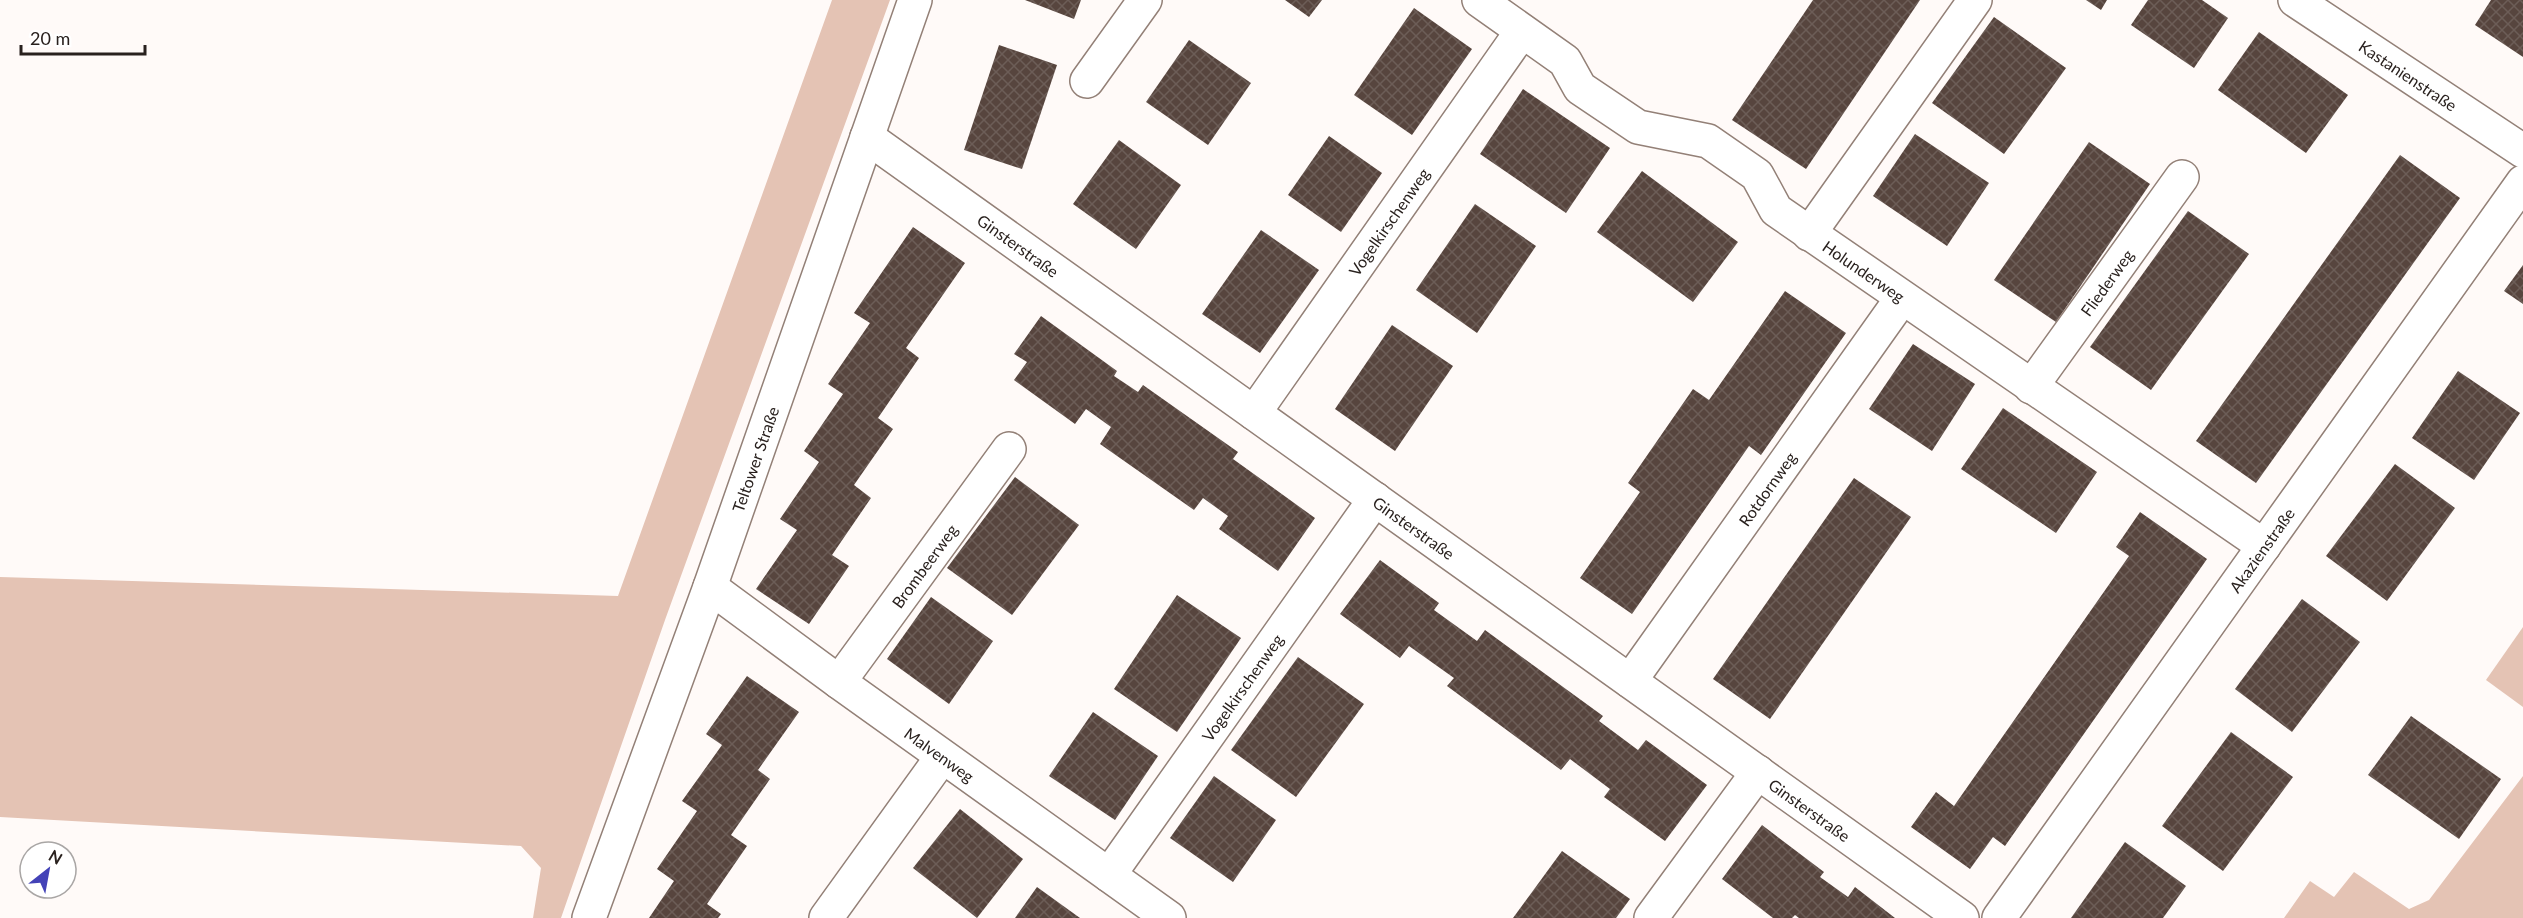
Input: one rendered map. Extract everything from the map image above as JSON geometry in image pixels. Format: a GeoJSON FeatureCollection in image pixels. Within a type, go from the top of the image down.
{"type":"FeatureCollection","features":[{"type":"Feature","properties":{"kind":"street","name":"Teltower Straße"},"geometry":{"type":"LineString","coordinates":[[589,918],[710,587],[915,0]]}},
{"type":"Feature","properties":{"kind":"street"},"geometry":{"type":"LineString","coordinates":[[1087,81],[1145,0]]}},
{"type":"Feature","properties":{"kind":"street","name":"Holunderweg"},"geometry":{"type":"LineString","coordinates":[[1479,0],[1565,61],[1580,88],[1638,127],[1708,141],[1757,175],[1776,210],[2264,546]]}},
{"type":"Feature","properties":{"kind":"street"},"geometry":{"type":"LineString","coordinates":[[1809,234],[1975,0]]}},
{"type":"Feature","properties":{"kind":"street","name":"Kastanienstraße"},"geometry":{"type":"LineString","coordinates":[[2295,0],[2523,151]]}},
{"type":"Feature","properties":{"kind":"street","name":"Vogelkirschenweg"},"geometry":{"type":"LineString","coordinates":[[1254,413],[1522,31]]}},
{"type":"Feature","properties":{"kind":"street","name":"Ginsterstraße"},"geometry":{"type":"LineString","coordinates":[[867,137],[1962,918]]}},
{"type":"Feature","properties":{"kind":"street","name":"Fliederweg"},"geometry":{"type":"LineString","coordinates":[[2031,387],[2182,177]]}},
{"type":"Feature","properties":{"kind":"street","name":"Akazienstraße"},"geometry":{"type":"LineString","coordinates":[[1999,918],[2523,182]]}},
{"type":"Feature","properties":{"kind":"street","name":"Rotdornweg"},"geometry":{"type":"LineString","coordinates":[[1630,681],[1902,298]]}},
{"type":"Feature","properties":{"kind":"street","name":"Brombeerweg"},"geometry":{"type":"LineString","coordinates":[[839,682],[1008,449]]}},
{"type":"Feature","properties":{"kind":"street","name":"Vogelkirschenweg"},"geometry":{"type":"LineString","coordinates":[[1109,875],[1374,499]]}},
{"type":"Feature","properties":{"kind":"street","name":"Malvenweg"},"geometry":{"type":"LineString","coordinates":[[710,587],[942,757],[1169,918]]}},
{"type":"Feature","properties":{"kind":"street"},"geometry":{"type":"LineString","coordinates":[[826,918],[942,757]]}},
{"type":"Feature","properties":{"kind":"street"},"geometry":{"type":"LineString","coordinates":[[1651,918],[1758,772]]}},
{"type":"Feature","properties":{"kind":"shaded area"},"geometry":{"type":"Polygon","coordinates":[[[832,0],[890,0],[665,620],[561,918],[533,918],[541,868],[521,846],[0,817],[0,577],[618,596],[832,0]]]}},
{"type":"Feature","properties":{"kind":"shaded area"},"geometry":{"type":"Polygon","coordinates":[[[2523,627],[2523,707],[2486,680],[2523,627]]]}},
{"type":"Feature","properties":{"kind":"shaded area"},"geometry":{"type":"Polygon","coordinates":[[[2523,776],[2523,918],[2284,918],[2310,881],[2334,897],[2354,872],[2409,909],[2429,900],[2523,776]]]}},
{"type":"Feature","properties":{"kind":"building"},"geometry":{"type":"Polygon","coordinates":[[[1025,0],[1081,0],[1074,19],[1025,0]]]}},
{"type":"Feature","properties":{"kind":"building"},"geometry":{"type":"Polygon","coordinates":[[[1285,0],[1322,0],[1309,17],[1285,0]]]}},
{"type":"Feature","properties":{"kind":"building"},"geometry":{"type":"Polygon","coordinates":[[[1813,0],[1920,0],[1806,169],[1732,120],[1813,0]]]}},
{"type":"Feature","properties":{"kind":"building"},"geometry":{"type":"Polygon","coordinates":[[[2086,0],[2107,0],[2101,10],[2086,0]]]}},
{"type":"Feature","properties":{"kind":"building"},"geometry":{"type":"Polygon","coordinates":[[[2148,0],[2202,0],[2228,18],[2194,68],[2131,25],[2148,0]]]}},
{"type":"Feature","properties":{"kind":"building"},"geometry":{"type":"Polygon","coordinates":[[[2491,0],[2523,0],[2523,57],[2475,25],[2491,0]]]}},
{"type":"Feature","properties":{"kind":"building"},"geometry":{"type":"Polygon","coordinates":[[[1414,8],[1472,49],[1412,135],[1354,95],[1414,8]]]}},
{"type":"Feature","properties":{"kind":"building"},"geometry":{"type":"Polygon","coordinates":[[[1994,17],[2066,68],[2004,154],[1932,103],[1994,17]]]}},
{"type":"Feature","properties":{"kind":"building"},"geometry":{"type":"Polygon","coordinates":[[[2259,32],[2348,95],[2306,153],[2218,90],[2259,32]]]}},
{"type":"Feature","properties":{"kind":"building"},"geometry":{"type":"Polygon","coordinates":[[[1189,40],[1251,83],[1208,145],[1146,102],[1189,40]]]}},
{"type":"Feature","properties":{"kind":"building"},"geometry":{"type":"Polygon","coordinates":[[[999,45],[1057,65],[1022,169],[964,150],[999,45]]]}},
{"type":"Feature","properties":{"kind":"building"},"geometry":{"type":"Polygon","coordinates":[[[1523,89],[1610,148],[1566,213],[1480,154],[1523,89]]]}},
{"type":"Feature","properties":{"kind":"building"},"geometry":{"type":"Polygon","coordinates":[[[1915,134],[1989,183],[1947,246],[1873,196],[1915,134]]]}},
{"type":"Feature","properties":{"kind":"building"},"geometry":{"type":"Polygon","coordinates":[[[1329,136],[1382,173],[1341,232],[1288,195],[1329,136]]]}},
{"type":"Feature","properties":{"kind":"building"},"geometry":{"type":"Polygon","coordinates":[[[1119,140],[1181,185],[1136,249],[1073,204],[1119,140]]]}},
{"type":"Feature","properties":{"kind":"building"},"geometry":{"type":"Polygon","coordinates":[[[2089,142],[2150,184],[2056,322],[1994,280],[2089,142]]]}},
{"type":"Feature","properties":{"kind":"building"},"geometry":{"type":"Polygon","coordinates":[[[2400,155],[2460,198],[2256,483],[2196,441],[2400,155]]]}},
{"type":"Feature","properties":{"kind":"building"},"geometry":{"type":"Polygon","coordinates":[[[1642,171],[1738,242],[1693,302],[1597,232],[1642,171]]]}},
{"type":"Feature","properties":{"kind":"building"},"geometry":{"type":"Polygon","coordinates":[[[1475,204],[1536,246],[1477,333],[1416,290],[1475,204]]]}},
{"type":"Feature","properties":{"kind":"building"},"geometry":{"type":"Polygon","coordinates":[[[2188,211],[2249,254],[2151,390],[2090,347],[2188,211]]]}},
{"type":"Feature","properties":{"kind":"building"},"geometry":{"type":"Polygon","coordinates":[[[913,227],[965,263],[906,348],[919,358],[878,418],[893,429],[854,485],[871,498],[832,555],[849,566],[809,624],[756,589],[797,530],[780,519],[819,462],[804,451],[843,394],[828,384],[870,323],[854,313],[913,227]]]}},
{"type":"Feature","properties":{"kind":"building"},"geometry":{"type":"Polygon","coordinates":[[[1261,230],[1319,270],[1260,353],[1202,314],[1261,230]]]}},
{"type":"Feature","properties":{"kind":"building"},"geometry":{"type":"Polygon","coordinates":[[[2523,265],[2523,304],[2504,291],[2523,265]]]}},
{"type":"Feature","properties":{"kind":"building"},"geometry":{"type":"Polygon","coordinates":[[[1785,291],[1846,333],[1761,455],[1749,446],[1632,614],[1580,578],[1640,492],[1628,483],[1693,389],[1709,400],[1785,291]]]}},
{"type":"Feature","properties":{"kind":"building"},"geometry":{"type":"Polygon","coordinates":[[[1041,316],[1117,371],[1114,376],[1138,392],[1143,385],[1238,452],[1233,459],[1315,518],[1278,571],[1219,529],[1228,516],[1203,498],[1194,510],[1100,444],[1111,427],[1086,409],[1075,424],[1014,380],[1027,362],[1014,354],[1041,316]]]}},
{"type":"Feature","properties":{"kind":"building"},"geometry":{"type":"Polygon","coordinates":[[[1392,325],[1453,366],[1395,451],[1335,409],[1392,325]]]}},
{"type":"Feature","properties":{"kind":"building"},"geometry":{"type":"Polygon","coordinates":[[[1913,344],[1975,384],[1932,451],[1869,409],[1913,344]]]}},
{"type":"Feature","properties":{"kind":"building"},"geometry":{"type":"Polygon","coordinates":[[[2458,371],[2520,413],[2474,480],[2412,438],[2458,371]]]}},
{"type":"Feature","properties":{"kind":"building"},"geometry":{"type":"Polygon","coordinates":[[[2003,408],[2097,472],[2056,533],[1961,469],[2003,408]]]}},
{"type":"Feature","properties":{"kind":"building"},"geometry":{"type":"Polygon","coordinates":[[[2395,464],[2455,508],[2387,601],[2326,556],[2395,464]]]}},
{"type":"Feature","properties":{"kind":"building"},"geometry":{"type":"Polygon","coordinates":[[[1015,477],[1079,525],[1012,615],[947,568],[1015,477]]]}},
{"type":"Feature","properties":{"kind":"building"},"geometry":{"type":"Polygon","coordinates":[[[1854,478],[1911,517],[1770,719],[1713,679],[1854,478]]]}},
{"type":"Feature","properties":{"kind":"building"},"geometry":{"type":"Polygon","coordinates":[[[2140,512],[2207,559],[2005,846],[1993,837],[1970,869],[1911,827],[1936,792],[1954,806],[2129,556],[2116,547],[2140,512]]]}},
{"type":"Feature","properties":{"kind":"building"},"geometry":{"type":"Polygon","coordinates":[[[1380,560],[1439,603],[1434,610],[1477,641],[1485,630],[1603,716],[1599,721],[1638,750],[1646,740],[1707,785],[1665,841],[1604,797],[1610,789],[1570,759],[1561,770],[1447,686],[1454,678],[1409,646],[1400,658],[1340,614],[1380,560]]]}},
{"type":"Feature","properties":{"kind":"building"},"geometry":{"type":"Polygon","coordinates":[[[1177,595],[1241,638],[1177,732],[1114,689],[1177,595]]]}},
{"type":"Feature","properties":{"kind":"building"},"geometry":{"type":"Polygon","coordinates":[[[931,597],[993,641],[949,704],[887,659],[931,597]]]}},
{"type":"Feature","properties":{"kind":"building"},"geometry":{"type":"Polygon","coordinates":[[[2302,599],[2360,642],[2292,732],[2235,689],[2302,599]]]}},
{"type":"Feature","properties":{"kind":"building"},"geometry":{"type":"Polygon","coordinates":[[[1298,657],[1364,704],[1296,797],[1231,750],[1298,657]]]}},
{"type":"Feature","properties":{"kind":"building"},"geometry":{"type":"Polygon","coordinates":[[[747,676],[799,712],[758,770],[770,779],[731,835],[747,846],[707,904],[721,914],[718,918],[649,918],[674,881],[657,869],[697,811],[682,801],[722,745],[706,734],[747,676]]]}},
{"type":"Feature","properties":{"kind":"building"},"geometry":{"type":"Polygon","coordinates":[[[1093,712],[1158,756],[1115,820],[1049,776],[1093,712]]]}},
{"type":"Feature","properties":{"kind":"building"},"geometry":{"type":"Polygon","coordinates":[[[2411,716],[2501,779],[2459,839],[2368,775],[2411,716]]]}},
{"type":"Feature","properties":{"kind":"building"},"geometry":{"type":"Polygon","coordinates":[[[2231,732],[2293,777],[2223,871],[2162,826],[2231,732]]]}},
{"type":"Feature","properties":{"kind":"building"},"geometry":{"type":"Polygon","coordinates":[[[1214,776],[1276,820],[1233,882],[1170,838],[1214,776]]]}},
{"type":"Feature","properties":{"kind":"building"},"geometry":{"type":"Polygon","coordinates":[[[960,809],[1023,859],[977,918],[913,868],[960,809]]]}},
{"type":"Feature","properties":{"kind":"building"},"geometry":{"type":"Polygon","coordinates":[[[1762,825],[1824,872],[1820,877],[1848,897],[1855,887],[1895,918],[1799,918],[1795,915],[1792,918],[1773,918],[1722,879],[1762,825]]]}},
{"type":"Feature","properties":{"kind":"building"},"geometry":{"type":"Polygon","coordinates":[[[2125,842],[2186,886],[2163,918],[2071,918],[2125,842]]]}},
{"type":"Feature","properties":{"kind":"building"},"geometry":{"type":"Polygon","coordinates":[[[1562,851],[1630,899],[1616,918],[1513,918],[1562,851]]]}},
{"type":"Feature","properties":{"kind":"building"},"geometry":{"type":"Polygon","coordinates":[[[1037,887],[1080,918],[1015,918],[1037,887]]]}}]}
